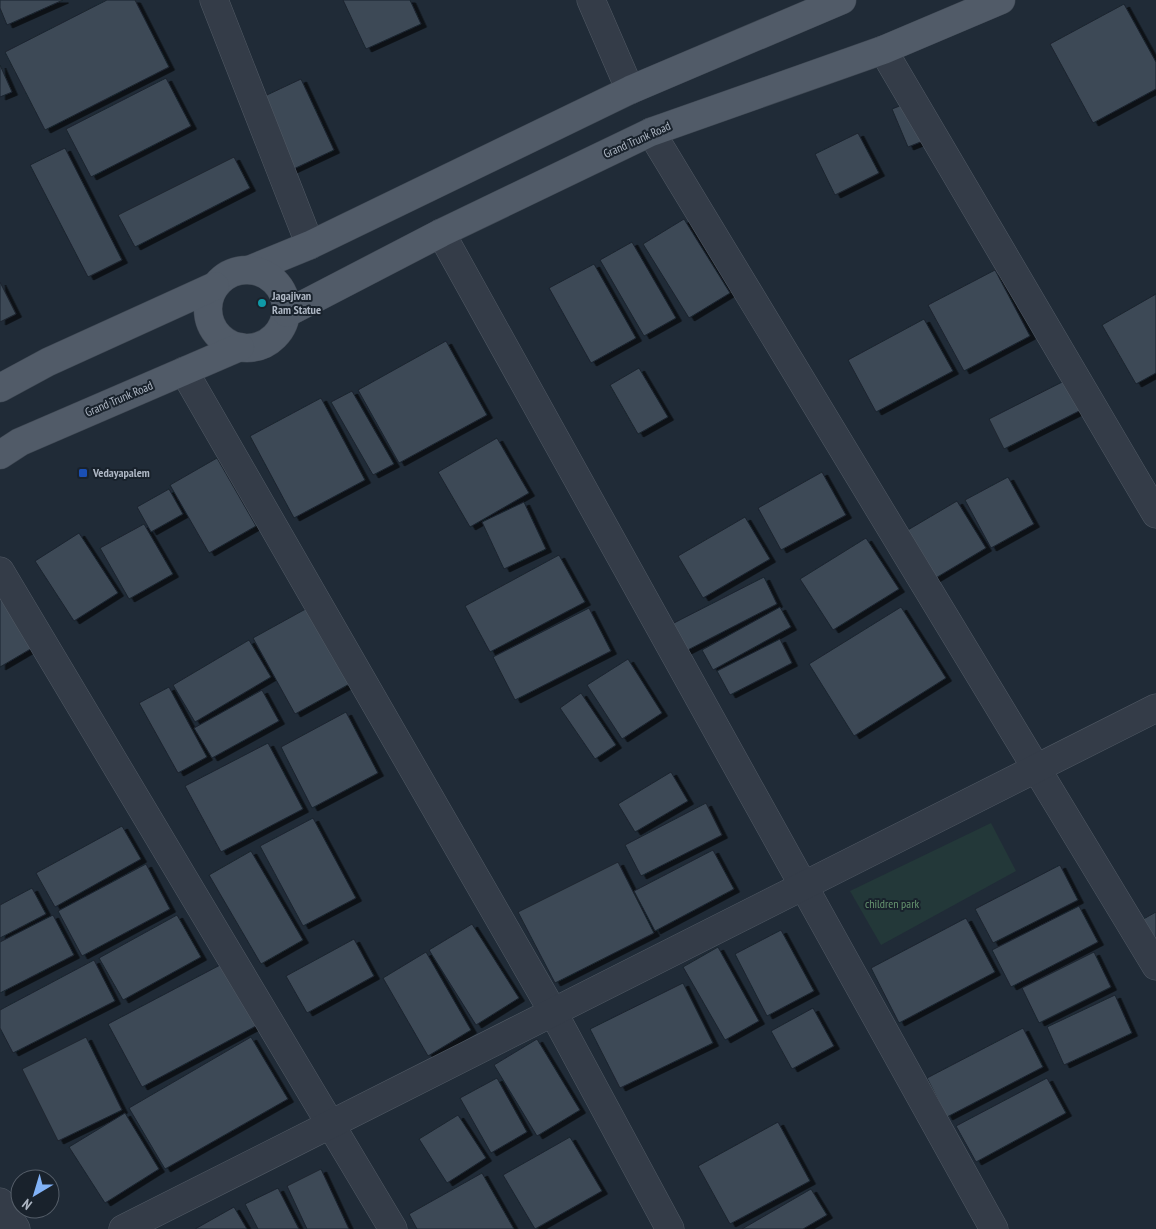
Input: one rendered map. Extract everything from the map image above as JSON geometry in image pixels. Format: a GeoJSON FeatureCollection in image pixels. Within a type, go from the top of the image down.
{"type":"FeatureCollection","features":[{"type":"Feature","properties":{"kind":"main road"},"geometry":{"type":"LineString","coordinates":[[249,270],[310,245],[630,90],[842,0]]}},
{"type":"Feature","properties":{"kind":"main road","name":"Grand Trunk Road"},"geometry":{"type":"LineString","coordinates":[[287,313],[441,234],[651,132],[883,50],[1001,0]]}},
{"type":"Feature","properties":{"kind":"main road"},"geometry":{"type":"LineString","coordinates":[[249,270],[262,272],[273,279],[281,288],[286,300],[287,313],[283,326],[276,336],[265,344],[253,348],[240,347],[228,343],[218,334],[211,323],[208,310],[210,297],[224,277],[236,271],[249,270]]}},
{"type":"Feature","properties":{"kind":"main road"},"geometry":{"type":"LineString","coordinates":[[0,388],[48,362],[216,286]]}},
{"type":"Feature","properties":{"kind":"main road","name":"Grand Trunk Road"},"geometry":{"type":"LineString","coordinates":[[0,455],[20,442],[240,347]]}},
{"type":"Feature","properties":{"kind":"street"},"geometry":{"type":"LineString","coordinates":[[214,0],[310,245]]}},
{"type":"Feature","properties":{"kind":"street"},"geometry":{"type":"LineString","coordinates":[[591,0],[630,90]]}},
{"type":"Feature","properties":{"kind":"street"},"geometry":{"type":"LineString","coordinates":[[883,50],[1156,514]]}},
{"type":"Feature","properties":{"kind":"street"},"geometry":{"type":"LineString","coordinates":[[651,132],[1156,966]]}},
{"type":"Feature","properties":{"kind":"street"},"geometry":{"type":"LineString","coordinates":[[441,234],[994,1229]]}},
{"type":"Feature","properties":{"kind":"street"},"geometry":{"type":"LineString","coordinates":[[184,372],[553,1012],[670,1229]]}},
{"type":"Feature","properties":{"kind":"street"},"geometry":{"type":"LineString","coordinates":[[0,571],[393,1229]]}},
{"type":"Feature","properties":{"kind":"street"},"geometry":{"type":"LineString","coordinates":[[122,1229],[1156,708]]}},
{"type":"Feature","properties":{"kind":"street"},"geometry":{"type":"LineString","coordinates":[[0,1202],[16,1229]]}},
{"type":"Feature","properties":{"kind":"green space","name":"children park"},"geometry":{"type":"Polygon","coordinates":[[[991,823],[1016,871],[881,945],[850,891],[991,823]]]}},
{"type":"Feature","properties":{"kind":"building"},"geometry":{"type":"Polygon","coordinates":[[[0,0],[63,0],[7,25],[0,8],[0,0]]]}},
{"type":"Feature","properties":{"kind":"building"},"geometry":{"type":"Polygon","coordinates":[[[107,0],[135,0],[169,67],[45,130],[5,52],[107,0]]]}},
{"type":"Feature","properties":{"kind":"building"},"geometry":{"type":"Polygon","coordinates":[[[343,0],[410,0],[421,24],[366,49],[343,0]]]}},
{"type":"Feature","properties":{"kind":"building"},"geometry":{"type":"Polygon","coordinates":[[[1124,4],[1156,62],[1156,89],[1093,123],[1050,44],[1124,4]]]}},
{"type":"Feature","properties":{"kind":"building"},"geometry":{"type":"Polygon","coordinates":[[[0,65],[12,92],[0,97],[0,65]]]}},
{"type":"Feature","properties":{"kind":"building"},"geometry":{"type":"Polygon","coordinates":[[[166,78],[191,126],[91,177],[66,129],[166,78]]]}},
{"type":"Feature","properties":{"kind":"building"},"geometry":{"type":"Polygon","coordinates":[[[301,79],[334,150],[285,173],[252,102],[301,79]]]}},
{"type":"Feature","properties":{"kind":"building"},"geometry":{"type":"Polygon","coordinates":[[[912,101],[928,139],[908,147],[892,109],[912,101]]]}},
{"type":"Feature","properties":{"kind":"building"},"geometry":{"type":"Polygon","coordinates":[[[858,133],[879,173],[835,195],[815,154],[858,133]]]}},
{"type":"Feature","properties":{"kind":"building"},"geometry":{"type":"Polygon","coordinates":[[[65,148],[122,260],[88,277],[30,165],[65,148]]]}},
{"type":"Feature","properties":{"kind":"building"},"geometry":{"type":"Polygon","coordinates":[[[234,157],[250,188],[135,247],[118,215],[234,157]]]}},
{"type":"Feature","properties":{"kind":"building"},"geometry":{"type":"Polygon","coordinates":[[[684,219],[730,293],[689,318],[643,244],[684,219]]]}},
{"type":"Feature","properties":{"kind":"building"},"geometry":{"type":"Polygon","coordinates":[[[632,242],[676,318],[644,336],[600,260],[632,242]]]}},
{"type":"Feature","properties":{"kind":"building"},"geometry":{"type":"Polygon","coordinates":[[[594,264],[636,338],[591,363],[549,288],[594,264]]]}},
{"type":"Feature","properties":{"kind":"building"},"geometry":{"type":"Polygon","coordinates":[[[995,270],[1030,336],[964,371],[928,305],[995,270]]]}},
{"type":"Feature","properties":{"kind":"building"},"geometry":{"type":"Polygon","coordinates":[[[0,282],[16,314],[0,322],[0,282]]]}},
{"type":"Feature","properties":{"kind":"building"},"geometry":{"type":"Polygon","coordinates":[[[1156,294],[1156,373],[1136,384],[1102,325],[1156,294]]]}},
{"type":"Feature","properties":{"kind":"building"},"geometry":{"type":"Polygon","coordinates":[[[924,319],[953,371],[876,412],[848,360],[924,319]]]}},
{"type":"Feature","properties":{"kind":"building"},"geometry":{"type":"Polygon","coordinates":[[[446,341],[487,415],[399,463],[358,390],[446,341]]]}},
{"type":"Feature","properties":{"kind":"building"},"geometry":{"type":"Polygon","coordinates":[[[639,368],[668,417],[638,434],[610,385],[639,368]]]}},
{"type":"Feature","properties":{"kind":"building"},"geometry":{"type":"Polygon","coordinates":[[[1074,376],[1089,406],[1004,449],[989,419],[1074,376]]]}},
{"type":"Feature","properties":{"kind":"building"},"geometry":{"type":"Polygon","coordinates":[[[352,391],[394,464],[373,475],[331,402],[352,391]]]}},
{"type":"Feature","properties":{"kind":"building"},"geometry":{"type":"Polygon","coordinates":[[[321,398],[365,480],[294,518],[250,436],[321,398]]]}},
{"type":"Feature","properties":{"kind":"building"},"geometry":{"type":"Polygon","coordinates":[[[497,438],[529,493],[470,527],[438,472],[497,438]]]}},
{"type":"Feature","properties":{"kind":"building"},"geometry":{"type":"Polygon","coordinates":[[[217,458],[256,526],[209,553],[170,485],[217,458]]]}},
{"type":"Feature","properties":{"kind":"building"},"geometry":{"type":"Polygon","coordinates":[[[822,472],[846,515],[781,550],[758,508],[822,472]]]}},
{"type":"Feature","properties":{"kind":"building"},"geometry":{"type":"Polygon","coordinates":[[[1008,477],[1034,524],[991,548],[965,500],[1008,477]]]}},
{"type":"Feature","properties":{"kind":"building"},"geometry":{"type":"Polygon","coordinates":[[[169,489],[183,514],[151,532],[137,507],[169,489]]]}},
{"type":"Feature","properties":{"kind":"building"},"geometry":{"type":"Polygon","coordinates":[[[957,501],[986,548],[929,582],[901,534],[957,501]]]}},
{"type":"Feature","properties":{"kind":"building"},"geometry":{"type":"Polygon","coordinates":[[[524,502],[546,549],[504,569],[482,522],[524,502]]]}},
{"type":"Feature","properties":{"kind":"building"},"geometry":{"type":"Polygon","coordinates":[[[745,517],[770,559],[703,598],[678,556],[745,517]]]}},
{"type":"Feature","properties":{"kind":"building"},"geometry":{"type":"Polygon","coordinates":[[[144,524],[173,574],[129,599],[100,548],[144,524]]]}},
{"type":"Feature","properties":{"kind":"building"},"geometry":{"type":"Polygon","coordinates":[[[79,533],[118,593],[74,621],[35,561],[79,533]]]}},
{"type":"Feature","properties":{"kind":"building"},"geometry":{"type":"Polygon","coordinates":[[[866,538],[899,589],[833,630],[800,579],[866,538]]]}},
{"type":"Feature","properties":{"kind":"building"},"geometry":{"type":"Polygon","coordinates":[[[559,555],[585,602],[490,652],[465,606],[559,555]]]}},
{"type":"Feature","properties":{"kind":"building"},"geometry":{"type":"Polygon","coordinates":[[[764,577],[777,604],[682,653],[668,626],[764,577]]]}},
{"type":"Feature","properties":{"kind":"building"},"geometry":{"type":"Polygon","coordinates":[[[0,580],[39,644],[0,667],[0,580]]]}},
{"type":"Feature","properties":{"kind":"building"},"geometry":{"type":"Polygon","coordinates":[[[311,606],[353,682],[295,714],[253,638],[311,606]]]}},
{"type":"Feature","properties":{"kind":"building"},"geometry":{"type":"Polygon","coordinates":[[[780,607],[791,627],[713,670],[702,650],[780,607]]]}},
{"type":"Feature","properties":{"kind":"building"},"geometry":{"type":"Polygon","coordinates":[[[901,607],[946,678],[854,736],[809,664],[901,607]]]}},
{"type":"Feature","properties":{"kind":"building"},"geometry":{"type":"Polygon","coordinates":[[[589,608],[611,651],[515,700],[493,657],[589,608]]]}},
{"type":"Feature","properties":{"kind":"building"},"geometry":{"type":"Polygon","coordinates":[[[780,639],[792,663],[730,695],[717,671],[780,639]]]}},
{"type":"Feature","properties":{"kind":"building"},"geometry":{"type":"Polygon","coordinates":[[[249,640],[271,677],[195,722],[173,685],[249,640]]]}},
{"type":"Feature","properties":{"kind":"building"},"geometry":{"type":"Polygon","coordinates":[[[628,659],[662,713],[622,739],[587,685],[628,659]]]}},
{"type":"Feature","properties":{"kind":"building"},"geometry":{"type":"Polygon","coordinates":[[[169,687],[207,757],[178,773],[139,703],[169,687]]]}},
{"type":"Feature","properties":{"kind":"building"},"geometry":{"type":"Polygon","coordinates":[[[262,690],[279,721],[212,758],[194,728],[262,690]]]}},
{"type":"Feature","properties":{"kind":"building"},"geometry":{"type":"Polygon","coordinates":[[[581,693],[616,745],[595,759],[560,708],[581,693]]]}},
{"type":"Feature","properties":{"kind":"building"},"geometry":{"type":"Polygon","coordinates":[[[346,712],[378,773],[312,808],[281,747],[346,712]]]}},
{"type":"Feature","properties":{"kind":"building"},"geometry":{"type":"Polygon","coordinates":[[[268,743],[303,809],[221,852],[185,786],[268,743]]]}},
{"type":"Feature","properties":{"kind":"building"},"geometry":{"type":"Polygon","coordinates":[[[671,772],[688,801],[635,832],[618,804],[671,772]]]}},
{"type":"Feature","properties":{"kind":"building"},"geometry":{"type":"Polygon","coordinates":[[[706,803],[722,835],[641,876],[625,845],[706,803]]]}},
{"type":"Feature","properties":{"kind":"building"},"geometry":{"type":"Polygon","coordinates":[[[313,818],[356,898],[303,926],[260,846],[313,818]]]}},
{"type":"Feature","properties":{"kind":"building"},"geometry":{"type":"Polygon","coordinates":[[[122,826],[141,859],[55,907],[36,873],[122,826]]]}},
{"type":"Feature","properties":{"kind":"building"},"geometry":{"type":"Polygon","coordinates":[[[713,850],[734,889],[655,931],[634,891],[713,850]]]}},
{"type":"Feature","properties":{"kind":"building"},"geometry":{"type":"Polygon","coordinates":[[[251,851],[303,940],[261,964],[209,875],[251,851]]]}},
{"type":"Feature","properties":{"kind":"building"},"geometry":{"type":"Polygon","coordinates":[[[618,862],[654,933],[555,983],[518,912],[618,862]]]}},
{"type":"Feature","properties":{"kind":"building"},"geometry":{"type":"Polygon","coordinates":[[[146,864],[170,909],[82,956],[58,911],[146,864]]]}},
{"type":"Feature","properties":{"kind":"building"},"geometry":{"type":"Polygon","coordinates":[[[1060,865],[1078,900],[993,943],[975,909],[1060,865]]]}},
{"type":"Feature","properties":{"kind":"building"},"geometry":{"type":"Polygon","coordinates":[[[32,888],[46,914],[0,938],[0,905],[32,888]]]}},
{"type":"Feature","properties":{"kind":"building"},"geometry":{"type":"Polygon","coordinates":[[[1079,906],[1098,942],[1011,987],[992,950],[1079,906]]]}},
{"type":"Feature","properties":{"kind":"building"},"geometry":{"type":"Polygon","coordinates":[[[1156,912],[1156,944],[1138,922],[1156,912]]]}},
{"type":"Feature","properties":{"kind":"building"},"geometry":{"type":"Polygon","coordinates":[[[53,915],[74,955],[0,993],[0,942],[53,915]]]}},
{"type":"Feature","properties":{"kind":"building"},"geometry":{"type":"Polygon","coordinates":[[[177,915],[201,957],[123,1000],[99,958],[177,915]]]}},
{"type":"Feature","properties":{"kind":"building"},"geometry":{"type":"Polygon","coordinates":[[[966,918],[995,972],[899,1023],[871,968],[966,918]]]}},
{"type":"Feature","properties":{"kind":"building"},"geometry":{"type":"Polygon","coordinates":[[[472,924],[519,998],[476,1025],[429,950],[472,924]]]}},
{"type":"Feature","properties":{"kind":"building"},"geometry":{"type":"Polygon","coordinates":[[[781,930],[814,991],[767,1016],[735,954],[781,930]]]}},
{"type":"Feature","properties":{"kind":"building"},"geometry":{"type":"Polygon","coordinates":[[[354,939],[374,976],[307,1013],[286,976],[354,939]]]}},
{"type":"Feature","properties":{"kind":"building"},"geometry":{"type":"Polygon","coordinates":[[[718,947],[759,1021],[725,1040],[683,967],[718,947]]]}},
{"type":"Feature","properties":{"kind":"building"},"geometry":{"type":"Polygon","coordinates":[[[426,952],[471,1030],[428,1056],[383,978],[426,952]]]}},
{"type":"Feature","properties":{"kind":"building"},"geometry":{"type":"Polygon","coordinates":[[[1094,952],[1111,987],[1039,1023],[1022,988],[1094,952]]]}},
{"type":"Feature","properties":{"kind":"building"},"geometry":{"type":"Polygon","coordinates":[[[94,960],[115,1001],[13,1053],[0,1028],[0,1010],[94,960]]]}},
{"type":"Feature","properties":{"kind":"building"},"geometry":{"type":"Polygon","coordinates":[[[222,964],[256,1026],[142,1087],[108,1024],[222,964]]]}},
{"type":"Feature","properties":{"kind":"building"},"geometry":{"type":"Polygon","coordinates":[[[683,983],[713,1043],[620,1088],[590,1029],[683,983]]]}},
{"type":"Feature","properties":{"kind":"building"},"geometry":{"type":"Polygon","coordinates":[[[1115,995],[1132,1033],[1064,1065],[1047,1027],[1115,995]]]}},
{"type":"Feature","properties":{"kind":"building"},"geometry":{"type":"Polygon","coordinates":[[[813,1008],[834,1046],[792,1069],[771,1031],[813,1008]]]}},
{"type":"Feature","properties":{"kind":"building"},"geometry":{"type":"Polygon","coordinates":[[[1023,1028],[1043,1067],[947,1117],[927,1078],[1023,1028]]]}},
{"type":"Feature","properties":{"kind":"building"},"geometry":{"type":"Polygon","coordinates":[[[86,1037],[122,1110],[58,1141],[22,1069],[86,1037]]]}},
{"type":"Feature","properties":{"kind":"building"},"geometry":{"type":"Polygon","coordinates":[[[251,1037],[288,1099],[165,1169],[129,1108],[251,1037]]]}},
{"type":"Feature","properties":{"kind":"building"},"geometry":{"type":"Polygon","coordinates":[[[537,1039],[580,1110],[537,1136],[494,1065],[537,1039]]]}},
{"type":"Feature","properties":{"kind":"building"},"geometry":{"type":"Polygon","coordinates":[[[497,1078],[527,1132],[491,1153],[460,1098],[497,1078]]]}},
{"type":"Feature","properties":{"kind":"building"},"geometry":{"type":"Polygon","coordinates":[[[1047,1078],[1066,1113],[976,1162],[956,1126],[1047,1078]]]}},
{"type":"Feature","properties":{"kind":"building"},"geometry":{"type":"Polygon","coordinates":[[[125,1113],[159,1169],[105,1203],[69,1147],[125,1113]]]}},
{"type":"Feature","properties":{"kind":"building"},"geometry":{"type":"Polygon","coordinates":[[[458,1115],[486,1158],[447,1183],[419,1139],[458,1115]]]}},
{"type":"Feature","properties":{"kind":"building"},"geometry":{"type":"Polygon","coordinates":[[[778,1122],[810,1181],[730,1224],[698,1166],[778,1122]]]}},
{"type":"Feature","properties":{"kind":"building"},"geometry":{"type":"Polygon","coordinates":[[[570,1137],[602,1191],[535,1229],[503,1175],[570,1137]]]}},
{"type":"Feature","properties":{"kind":"building"},"geometry":{"type":"Polygon","coordinates":[[[321,1169],[349,1229],[307,1229],[287,1186],[321,1169]]]}},
{"type":"Feature","properties":{"kind":"building"},"geometry":{"type":"Polygon","coordinates":[[[482,1173],[514,1229],[417,1229],[409,1214],[482,1173]]]}},
{"type":"Feature","properties":{"kind":"building"},"geometry":{"type":"Polygon","coordinates":[[[278,1188],[299,1229],[258,1229],[245,1204],[278,1188]]]}},
{"type":"Feature","properties":{"kind":"building"},"geometry":{"type":"Polygon","coordinates":[[[811,1189],[827,1215],[803,1229],[742,1229],[811,1189]]]}},
{"type":"Feature","properties":{"kind":"building"},"geometry":{"type":"Polygon","coordinates":[[[234,1207],[247,1229],[195,1229],[234,1207]]]}},
{"type":"Feature","properties":{"kind":"place","name":"Jagajivan Ram Statue"},"geometry":{"type":"Point","coordinates":[262,303]}},
{"type":"Feature","properties":{"kind":"place","name":"Vedayapalem"},"geometry":{"type":"Point","coordinates":[83,473]}}]}
